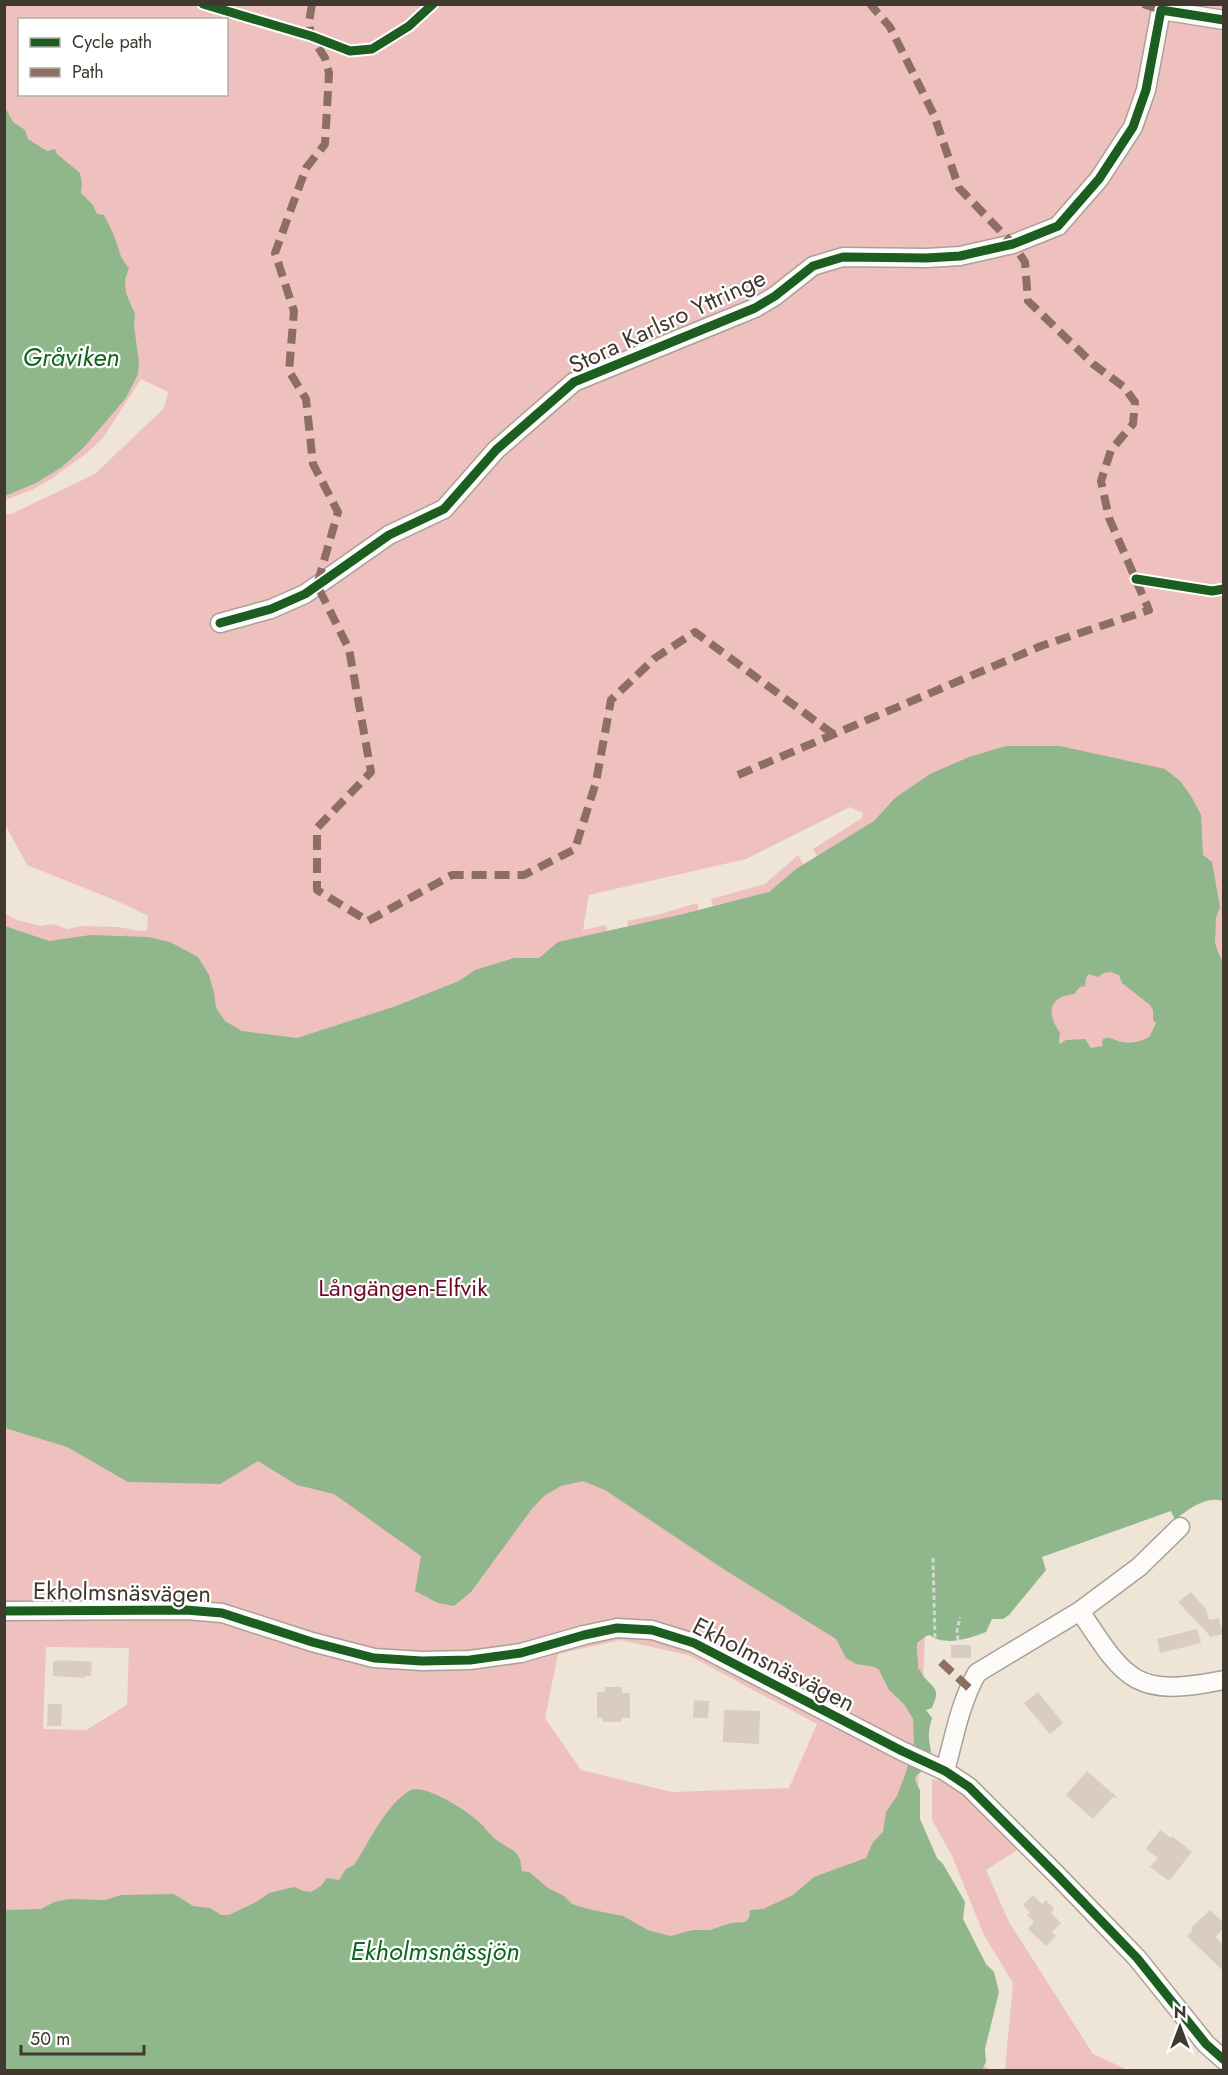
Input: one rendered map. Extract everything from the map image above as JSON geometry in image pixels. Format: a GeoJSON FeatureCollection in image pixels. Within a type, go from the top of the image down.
{"type":"FeatureCollection","features":[{"type":"Feature","properties":{"kind":"street","name":"Stora Karlsro Yttringe"},"geometry":{"type":"LineString","coordinates":[[220,623],[271,609],[305,594],[389,535],[444,508],[496,450],[574,382],[755,308],[775,296],[813,266],[843,257],[960,256],[1013,244],[1058,226],[1099,178],[1133,127],[1146,90],[1161,10],[1224,20]]}},
{"type":"Feature","properties":{"kind":"street"},"geometry":{"type":"LineString","coordinates":[[945,1771],[963,1703],[977,1673],[1080,1611],[1139,1567],[1180,1527]]}},
{"type":"Feature","properties":{"kind":"street","name":"Ekholmsnäsvägen"},"geometry":{"type":"LineString","coordinates":[[4,1611],[186,1610],[222,1613],[312,1642],[374,1658],[422,1661],[470,1660],[521,1653],[617,1628],[652,1630],[694,1643],[903,1752],[945,1771],[969,1787],[1059,1876],[1137,1958],[1206,2044],[1224,2060]]}},
{"type":"Feature","properties":{"kind":"street"},"geometry":{"type":"LineString","coordinates":[[1080,1611],[1108,1654],[1122,1670],[1138,1681],[1160,1687],[1224,1680]]}},
{"type":"Feature","properties":{"kind":"path"},"geometry":{"type":"LineString","coordinates":[[933,1558],[935,1639]]}},
{"type":"Feature","properties":{"kind":"path"},"geometry":{"type":"LineString","coordinates":[[958,1640],[957,1630],[960,1617]]}},
{"type":"Feature","properties":{"kind":"green space","name":"Långängen-Elfvik"},"geometry":{"type":"Polygon","coordinates":[[[5,5],[1223,5],[1223,1408],[930,1524],[908,2015],[991,2070],[5,2070],[4,913],[17,920],[41,926],[54,924],[67,929],[82,926],[118,927],[140,931],[147,930],[148,916],[27,865],[5,824],[4,514],[11,514],[95,474],[164,408],[168,392],[141,379],[103,438],[87,453],[32,490],[5,500],[5,5]],[[850,807],[746,859],[589,895],[583,930],[606,925],[611,944],[631,939],[627,921],[697,903],[701,922],[716,917],[711,899],[765,884],[798,855],[809,873],[823,866],[813,849],[862,818],[863,813],[850,807]],[[620,1640],[558,1654],[545,1718],[581,1770],[672,1792],[789,1788],[817,1724],[688,1655],[620,1640]],[[46,1647],[43,1729],[86,1730],[127,1705],[129,1648],[46,1647]]]}},
{"type":"Feature","properties":{"kind":"green space"},"geometry":{"type":"Polygon","coordinates":[[[932,1779],[954,1787],[1020,1848],[986,1870],[1009,1922],[1093,2054],[1128,2070],[1005,2070],[1013,1983],[984,1935],[952,1856],[932,1820],[932,1779]]]}},
{"type":"Feature","properties":{"kind":"water","name":"Gråviken"},"geometry":{"type":"Polygon","coordinates":[[[5,107],[13,122],[25,130],[28,139],[47,151],[55,149],[57,154],[80,173],[81,193],[93,205],[97,214],[104,215],[122,258],[129,268],[125,280],[126,293],[135,314],[134,326],[139,362],[138,374],[126,398],[84,447],[62,467],[36,483],[5,496],[5,107]]]}},
{"type":"Feature","properties":{"kind":"water","name":"Ekholmsnässjön"},"geometry":{"type":"Polygon","coordinates":[[[1006,746],[1060,746],[1165,769],[1180,781],[1201,815],[1203,855],[1212,862],[1220,907],[1216,918],[1215,943],[1223,962],[1223,1501],[1204,1502],[1175,1520],[1171,1511],[1042,1557],[1046,1570],[1009,1615],[1003,1619],[992,1619],[986,1632],[950,1641],[936,1639],[930,1635],[917,1643],[918,1668],[936,1690],[932,1708],[926,1710],[932,1718],[929,1735],[931,1751],[915,1780],[920,1790],[920,1819],[937,1858],[943,1864],[965,1902],[963,1919],[986,1964],[994,1972],[999,1992],[985,2049],[986,2062],[982,2070],[5,2070],[4,1910],[41,1909],[54,1902],[69,1899],[105,1900],[121,1895],[174,1894],[193,1906],[210,1908],[221,1915],[229,1915],[269,1893],[294,1887],[311,1892],[321,1886],[327,1878],[339,1880],[346,1869],[354,1865],[378,1825],[393,1806],[409,1791],[416,1789],[445,1799],[472,1816],[494,1838],[516,1853],[520,1859],[522,1871],[529,1872],[572,1904],[623,1916],[648,1930],[670,1936],[693,1930],[710,1930],[731,1923],[745,1922],[749,1918],[750,1910],[763,1909],[793,1895],[814,1877],[866,1858],[873,1842],[883,1832],[886,1812],[897,1796],[914,1742],[913,1719],[904,1704],[889,1690],[879,1670],[875,1667],[856,1664],[846,1658],[836,1639],[725,1570],[605,1490],[583,1481],[561,1486],[544,1496],[531,1510],[471,1592],[454,1606],[438,1603],[415,1591],[421,1556],[334,1494],[297,1485],[258,1461],[220,1484],[128,1482],[67,1447],[5,1428],[5,926],[49,941],[91,935],[148,937],[170,942],[198,957],[209,975],[216,1008],[225,1021],[242,1031],[297,1038],[396,1006],[459,981],[475,970],[514,958],[539,958],[558,942],[769,892],[796,869],[874,821],[895,798],[930,774],[969,757],[1006,746]],[[1110,972],[1098,977],[1089,974],[1085,986],[1054,1003],[1052,1013],[1060,1033],[1060,1044],[1066,1040],[1085,1039],[1091,1048],[1103,1046],[1103,1039],[1106,1038],[1129,1043],[1141,1041],[1150,1036],[1156,1023],[1153,1020],[1153,1010],[1150,1005],[1122,983],[1119,975],[1110,972]]]}},
{"type":"Feature","properties":{"kind":"building"},"geometry":{"type":"Polygon","coordinates":[[[1191,1592],[1206,1609],[1209,1620],[1219,1618],[1223,1634],[1212,1636],[1212,1638],[1178,1602],[1191,1592]]]}},
{"type":"Feature","properties":{"kind":"building"},"geometry":{"type":"Polygon","coordinates":[[[1197,1629],[1201,1643],[1160,1653],[1157,1639],[1197,1629]]]}},
{"type":"Feature","properties":{"kind":"building"},"geometry":{"type":"Polygon","coordinates":[[[951,1645],[971,1645],[971,1658],[951,1658],[951,1645]]]}},
{"type":"Feature","properties":{"kind":"building"},"geometry":{"type":"Polygon","coordinates":[[[53,1661],[92,1662],[91,1676],[85,1676],[85,1678],[53,1676],[53,1661]]]}},
{"type":"Feature","properties":{"kind":"building"},"geometry":{"type":"Polygon","coordinates":[[[605,1687],[622,1687],[622,1693],[630,1693],[630,1718],[621,1718],[621,1722],[603,1722],[603,1718],[597,1718],[597,1692],[605,1692],[605,1687]]]}},
{"type":"Feature","properties":{"kind":"building"},"geometry":{"type":"Polygon","coordinates":[[[1038,1692],[1063,1723],[1050,1734],[1024,1703],[1038,1692]]]}},
{"type":"Feature","properties":{"kind":"building"},"geometry":{"type":"Polygon","coordinates":[[[694,1700],[709,1701],[708,1718],[693,1718],[694,1700]]]}},
{"type":"Feature","properties":{"kind":"building"},"geometry":{"type":"Polygon","coordinates":[[[48,1704],[62,1704],[61,1726],[47,1726],[48,1704]]]}},
{"type":"Feature","properties":{"kind":"building"},"geometry":{"type":"Polygon","coordinates":[[[724,1710],[760,1711],[759,1744],[723,1742],[724,1710]]]}},
{"type":"Feature","properties":{"kind":"building"},"geometry":{"type":"Polygon","coordinates":[[[1087,1771],[1118,1798],[1113,1797],[1093,1819],[1066,1795],[1087,1771]]]}},
{"type":"Feature","properties":{"kind":"building"},"geometry":{"type":"Polygon","coordinates":[[[1160,1830],[1171,1838],[1172,1836],[1192,1852],[1169,1881],[1150,1867],[1158,1858],[1146,1849],[1160,1830]]]}},
{"type":"Feature","properties":{"kind":"building"},"geometry":{"type":"Polygon","coordinates":[[[1033,1895],[1042,1904],[1046,1900],[1054,1909],[1051,1913],[1061,1923],[1052,1932],[1056,1936],[1046,1946],[1028,1929],[1034,1922],[1027,1915],[1030,1912],[1023,1905],[1033,1895]]]}},
{"type":"Feature","properties":{"kind":"building"},"geometry":{"type":"Polygon","coordinates":[[[1210,1910],[1224,1923],[1224,1928],[1215,1937],[1224,1945],[1224,1972],[1187,1936],[1193,1930],[1191,1928],[1210,1910]]]}},
{"type":"Feature","properties":{"kind":"marked path"},"geometry":{"type":"LineString","coordinates":[[312,4],[309,22],[311,36],[325,58],[329,73],[325,144],[306,168],[275,253],[294,311],[289,371],[306,399],[313,464],[338,512],[317,585],[349,649],[371,772],[317,828],[317,890],[368,921],[452,875],[524,875],[575,849],[596,782],[611,700],[655,658],[695,632],[833,734]]}},
{"type":"Feature","properties":{"kind":"marked path"},"geometry":{"type":"LineString","coordinates":[[738,775],[1041,646],[1149,610],[1109,518],[1101,481],[1111,450],[1133,424],[1135,402],[1124,387],[1093,364],[1028,301],[1025,262],[1013,244],[959,188],[934,115],[890,27],[870,4]]}},
{"type":"Feature","properties":{"kind":"marked path"},"geometry":{"type":"LineString","coordinates":[[1143,4],[1161,10]]}},
{"type":"Feature","properties":{"kind":"marked path"},"geometry":{"type":"LineString","coordinates":[[941,1662],[969,1688]]}},
{"type":"Feature","properties":{"kind":"cycle path"},"geometry":{"type":"LineString","coordinates":[[203,4],[311,36],[350,51],[372,49],[409,26],[433,4]]}},
{"type":"Feature","properties":{"kind":"cycle path"},"geometry":{"type":"LineString","coordinates":[[220,623],[271,609],[305,594],[389,535],[444,509],[496,450],[574,382],[755,308],[775,296],[813,266],[843,257],[960,256],[1013,244],[1058,226],[1099,179],[1133,127],[1146,90],[1161,10],[1224,20]]}},
{"type":"Feature","properties":{"kind":"cycle path"},"geometry":{"type":"LineString","coordinates":[[1136,579],[1212,591],[1224,589]]}},
{"type":"Feature","properties":{"kind":"cycle path"},"geometry":{"type":"LineString","coordinates":[[4,1611],[186,1610],[222,1613],[312,1642],[374,1658],[422,1661],[470,1660],[521,1653],[617,1628],[652,1630],[694,1643],[945,1771],[969,1787],[1137,1958],[1206,2044],[1224,2060]]}}]}
